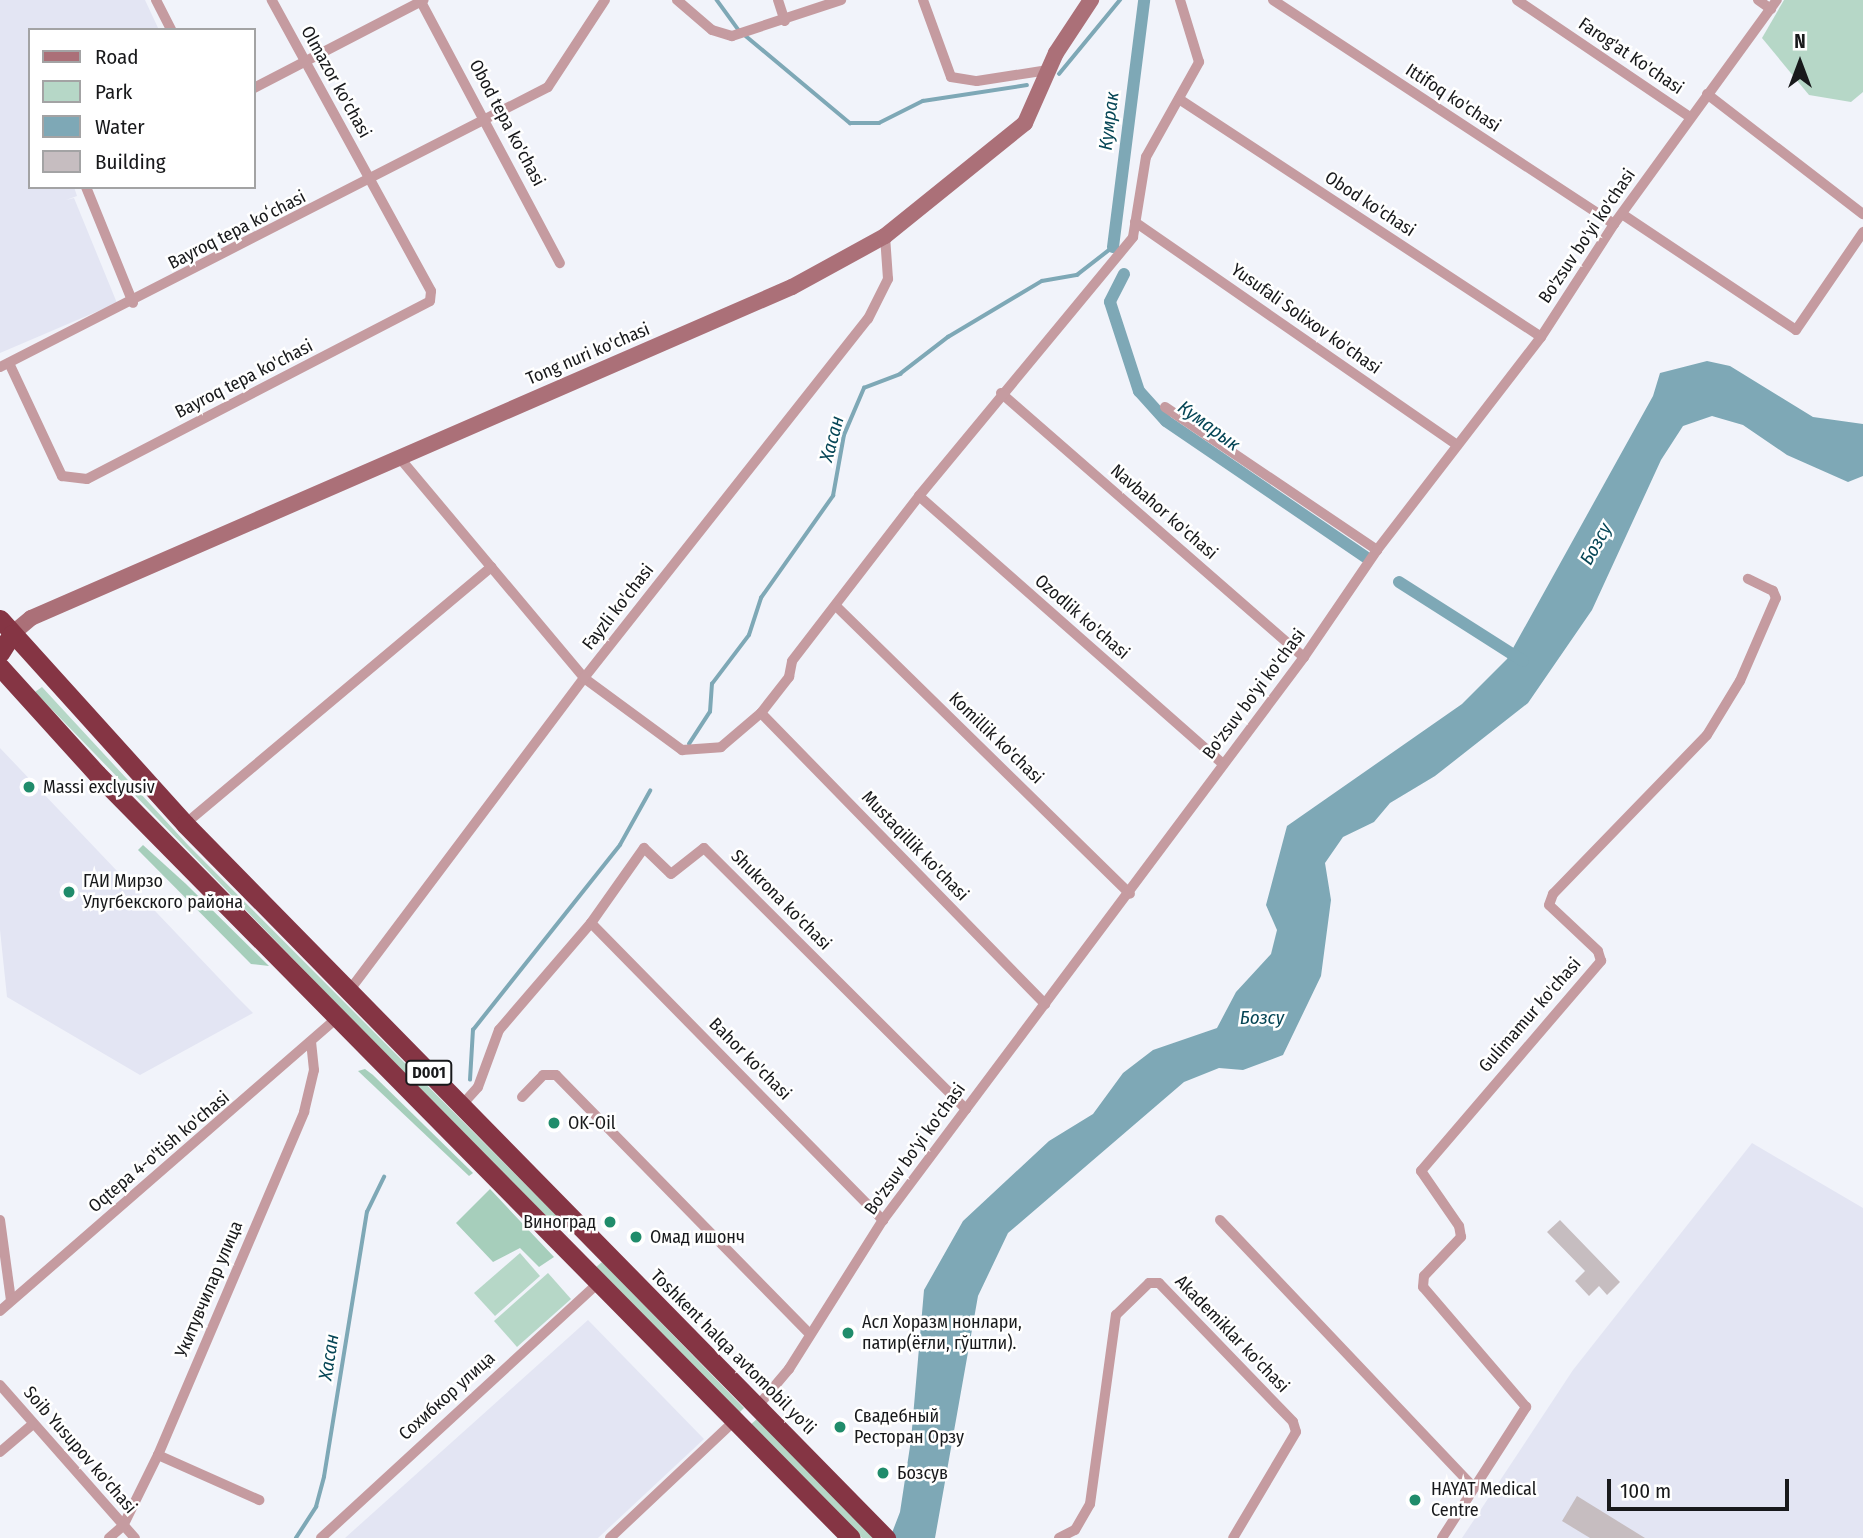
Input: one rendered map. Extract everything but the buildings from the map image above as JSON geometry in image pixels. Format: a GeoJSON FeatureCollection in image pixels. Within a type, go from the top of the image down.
{"type":"FeatureCollection","features":[{"type":"Feature","properties":{"kind":"highway"},"geometry":{"type":"LineString","coordinates":[[0,653],[6,627]]}},
{"type":"Feature","properties":{"kind":"highway","name":"Toshkent halqa avtomobil yo'li"},"geometry":{"type":"LineString","coordinates":[[6,627],[184,824],[886,1538]]}},
{"type":"Feature","properties":{"kind":"highway","name":"D001"},"geometry":{"type":"LineString","coordinates":[[0,667],[97,774],[851,1537]]}},
{"type":"Feature","properties":{"kind":"highway"},"geometry":{"type":"LineString","coordinates":[[570,1253],[589,1235]]}},
{"type":"Feature","properties":{"kind":"street"},"geometry":{"type":"LineString","coordinates":[[156,0],[170,28]]}},
{"type":"Feature","properties":{"kind":"street","name":"Olmazor ko'chasi"},"geometry":{"type":"LineString","coordinates":[[272,0],[304,63],[372,181]]}},
{"type":"Feature","properties":{"kind":"street","name":"Bayroq tepa koʻchasi"},"geometry":{"type":"LineString","coordinates":[[5,365],[372,181],[548,87],[605,0]]}},
{"type":"Feature","properties":{"kind":"street"},"geometry":{"type":"LineString","coordinates":[[677,0],[712,30],[732,36],[785,21],[841,0]]}},
{"type":"Feature","properties":{"kind":"street"},"geometry":{"type":"LineString","coordinates":[[778,0],[785,21]]}},
{"type":"Feature","properties":{"kind":"street"},"geometry":{"type":"LineString","coordinates":[[923,0],[951,77],[977,81],[1048,70]]}},
{"type":"Feature","properties":{"kind":"street","name":"Tong nuri ko'chasi"},"geometry":{"type":"LineString","coordinates":[[6,627],[792,287],[885,236],[1026,123],[1048,70],[1091,0]]}},
{"type":"Feature","properties":{"kind":"street"},"geometry":{"type":"LineString","coordinates":[[398,456],[584,678],[682,750],[722,747],[761,713],[789,677],[792,661],[837,607],[919,496],[1001,393],[1133,237],[1146,157],[1199,62],[1180,0]]}},
{"type":"Feature","properties":{"kind":"street","name":"Ittifoq ko'chasi"},"geometry":{"type":"LineString","coordinates":[[1273,0],[1614,224]]}},
{"type":"Feature","properties":{"kind":"street","name":"Farog'at Ko'chasi"},"geometry":{"type":"LineString","coordinates":[[1517,0],[1690,117]]}},
{"type":"Feature","properties":{"kind":"street"},"geometry":{"type":"LineString","coordinates":[[1758,0],[1774,4]]}},
{"type":"Feature","properties":{"kind":"street"},"geometry":{"type":"LineString","coordinates":[[256,87],[422,1]]}},
{"type":"Feature","properties":{"kind":"street","name":"Obod tepa ko'chasi"},"geometry":{"type":"LineString","coordinates":[[422,1],[488,121],[559,263]]}},
{"type":"Feature","properties":{"kind":"street","name":"Bo'zsuv bo'yi ko'chasi"},"geometry":{"type":"LineString","coordinates":[[757,1407],[810,1334],[883,1220],[1304,657],[1377,550],[1541,337],[1614,224],[1774,4]]}},
{"type":"Feature","properties":{"kind":"street"},"geometry":{"type":"LineString","coordinates":[[1707,94],[1863,214]]}},
{"type":"Feature","properties":{"kind":"street","name":"Obod ko'chasi"},"geometry":{"type":"LineString","coordinates":[[1179,99],[1541,337]]}},
{"type":"Feature","properties":{"kind":"street","name":"Bayroq tepa ko'chasi"},"geometry":{"type":"LineString","coordinates":[[5,365],[62,476],[87,479],[430,301],[430,291],[372,181]]}},
{"type":"Feature","properties":{"kind":"street"},"geometry":{"type":"LineString","coordinates":[[87,189],[133,303]]}},
{"type":"Feature","properties":{"kind":"street"},"geometry":{"type":"LineString","coordinates":[[1622,214],[1796,330],[1863,232]]}},
{"type":"Feature","properties":{"kind":"street","name":"Yusufali Solixov ko'chasi"},"geometry":{"type":"LineString","coordinates":[[1136,222],[1457,444]]}},
{"type":"Feature","properties":{"kind":"street","name":"Fayzli ko'chasi"},"geometry":{"type":"LineString","coordinates":[[349,991],[584,678],[868,318],[888,279],[885,236]]}},
{"type":"Feature","properties":{"kind":"street","name":"Navbahor ko'chasi"},"geometry":{"type":"LineString","coordinates":[[1001,393],[1304,657]]}},
{"type":"Feature","properties":{"kind":"street"},"geometry":{"type":"LineString","coordinates":[[1165,407],[1377,550]]}},
{"type":"Feature","properties":{"kind":"street","name":"Ozodlik ko'chasi"},"geometry":{"type":"LineString","coordinates":[[919,496],[1223,764]]}},
{"type":"Feature","properties":{"kind":"street"},"geometry":{"type":"LineString","coordinates":[[184,824],[491,567]]}},
{"type":"Feature","properties":{"kind":"street","name":"Gulimamur ko'chasi"},"geometry":{"type":"LineString","coordinates":[[1442,1538],[1527,1407],[1423,1287],[1424,1276],[1461,1237],[1460,1226],[1421,1171],[1601,961],[1598,951],[1549,905],[1553,894],[1707,735],[1740,681],[1776,598],[1773,590],[1748,579]]}},
{"type":"Feature","properties":{"kind":"street","name":"Komillik ko'chasi"},"geometry":{"type":"LineString","coordinates":[[837,607],[1129,894]]}},
{"type":"Feature","properties":{"kind":"street","name":"Mustaqillik ko'chasi"},"geometry":{"type":"LineString","coordinates":[[761,713],[1045,1003]]}},
{"type":"Feature","properties":{"kind":"street","name":"Shukrona ko'chasi"},"geometry":{"type":"LineString","coordinates":[[461,1106],[478,1087],[499,1030],[591,923],[644,848],[671,874],[704,848],[966,1109]]}},
{"type":"Feature","properties":{"kind":"street","name":"Bahor ko'chasi"},"geometry":{"type":"LineString","coordinates":[[591,923],[883,1220]]}},
{"type":"Feature","properties":{"kind":"street","name":"Oqtepa 4-o'tish ko'chasi"},"geometry":{"type":"LineString","coordinates":[[0,1311],[338,1017]]}},
{"type":"Feature","properties":{"kind":"street","name":"Укитувчилар улица"},"geometry":{"type":"LineString","coordinates":[[109,1538],[123,1526],[158,1455],[304,1112],[314,1070],[311,1043]]}},
{"type":"Feature","properties":{"kind":"street"},"geometry":{"type":"LineString","coordinates":[[522,1097],[544,1075],[556,1075],[810,1334]]}},
{"type":"Feature","properties":{"kind":"street"},"geometry":{"type":"LineString","coordinates":[[0,1220],[11,1300]]}},
{"type":"Feature","properties":{"kind":"street"},"geometry":{"type":"LineString","coordinates":[[1220,1220],[1474,1488]]}},
{"type":"Feature","properties":{"kind":"street","name":"Сохибкор улица"},"geometry":{"type":"LineString","coordinates":[[321,1538],[599,1282]]}},
{"type":"Feature","properties":{"kind":"street","name":"Akademiklar ko'chasi"},"geometry":{"type":"LineString","coordinates":[[1059,1538],[1079,1534],[1090,1504],[1116,1315],[1153,1283],[1293,1422],[1296,1432],[1233,1538]]}},
{"type":"Feature","properties":{"kind":"street","name":"Soib Yusupov ko'chasi"},"geometry":{"type":"LineString","coordinates":[[0,1385],[135,1538]]}},
{"type":"Feature","properties":{"kind":"street"},"geometry":{"type":"LineString","coordinates":[[610,1538],[735,1420]]}},
{"type":"Feature","properties":{"kind":"street"},"geometry":{"type":"LineString","coordinates":[[0,1452],[33,1424]]}},
{"type":"Feature","properties":{"kind":"street"},"geometry":{"type":"LineString","coordinates":[[158,1455],[259,1500]]}},
{"type":"Feature","properties":{"kind":"shaded area"},"geometry":{"type":"Polygon","coordinates":[[[0,0],[145,0],[158,28],[28,28],[28,189],[75,189],[77,196],[66,200],[74,198],[117,303],[0,353],[0,0]]]}},
{"type":"Feature","properties":{"kind":"shaded area","name":"ГАИ Мирзо Улугбекского района"},"geometry":{"type":"Polygon","coordinates":[[[0,748],[253,1013],[140,1075],[7,997],[0,930],[0,748]]]}},
{"type":"Feature","properties":{"kind":"shaded area"},"geometry":{"type":"Polygon","coordinates":[[[1752,1143],[1863,1208],[1863,1538],[1462,1538],[1573,1370],[1752,1143]]]}},
{"type":"Feature","properties":{"kind":"shaded area"},"geometry":{"type":"Polygon","coordinates":[[[588,1320],[704,1439],[598,1538],[345,1538],[588,1320]]]}},
{"type":"Feature","properties":{"kind":"green space"},"geometry":{"type":"Polygon","coordinates":[[[1784,0],[1863,0],[1863,92],[1851,102],[1809,95],[1762,38],[1784,0]]]}},
{"type":"Feature","properties":{"kind":"green space"},"geometry":{"type":"Polygon","coordinates":[[[42,687],[188,845],[558,1217],[553,1223],[35,692],[42,687]]]}},
{"type":"Feature","properties":{"kind":"green space"},"geometry":{"type":"Polygon","coordinates":[[[143,845],[269,966],[251,964],[138,850],[143,845]]]}},
{"type":"Feature","properties":{"kind":"green space"},"geometry":{"type":"Polygon","coordinates":[[[365,1069],[473,1173],[469,1176],[358,1071],[365,1069]]]}},
{"type":"Feature","properties":{"kind":"green space"},"geometry":{"type":"Polygon","coordinates":[[[490,1189],[554,1257],[539,1267],[520,1248],[493,1262],[456,1223],[490,1189]]]}},
{"type":"Feature","properties":{"kind":"green space"},"geometry":{"type":"Polygon","coordinates":[[[520,1253],[540,1276],[495,1316],[474,1293],[520,1253]]]}},
{"type":"Feature","properties":{"kind":"green space"},"geometry":{"type":"Polygon","coordinates":[[[602,1262],[744,1408],[738,1414],[595,1268],[602,1262]]]}},
{"type":"Feature","properties":{"kind":"green space"},"geometry":{"type":"Polygon","coordinates":[[[548,1273],[571,1299],[517,1347],[494,1321],[548,1273]]]}},
{"type":"Feature","properties":{"kind":"green space"},"geometry":{"type":"Polygon","coordinates":[[[757,1419],[874,1538],[862,1538],[750,1425],[757,1419]]]}},
{"type":"Feature","properties":{"kind":"water","name":"Бозсу"},"geometry":{"type":"Polygon","coordinates":[[[1707,361],[1730,366],[1813,417],[1863,424],[1863,476],[1848,482],[1787,455],[1743,425],[1712,416],[1683,426],[1661,460],[1592,610],[1528,703],[1435,776],[1390,803],[1374,822],[1343,837],[1325,863],[1331,900],[1321,976],[1283,1055],[1243,1070],[1219,1068],[1184,1082],[1008,1233],[978,1296],[935,1538],[890,1538],[900,1512],[911,1440],[924,1290],[963,1221],[1049,1141],[1093,1114],[1123,1073],[1153,1050],[1217,1028],[1236,992],[1271,954],[1277,930],[1266,905],[1287,826],[1462,704],[1507,659],[1653,396],[1660,373],[1707,361]]]}},
{"type":"Feature","properties":{"kind":"waterway"},"geometry":{"type":"LineString","coordinates":[[717,0],[738,29]]}},
{"type":"Feature","properties":{"kind":"waterway"},"geometry":{"type":"LineString","coordinates":[[1059,74],[1120,0]]}},
{"type":"Feature","properties":{"kind":"waterway","name":"Кумрак"},"geometry":{"type":"LineString","coordinates":[[1113,247],[1144,0]]}},
{"type":"Feature","properties":{"kind":"waterway"},"geometry":{"type":"LineString","coordinates":[[746,36],[850,123],[879,123],[923,101],[1027,85]]}},
{"type":"Feature","properties":{"kind":"waterway","name":"Хасан"},"geometry":{"type":"LineString","coordinates":[[689,744],[710,712],[712,684],[749,635],[761,598],[833,496],[844,435],[864,388],[900,374],[948,337],[1042,281],[1077,275],[1113,247]]}},
{"type":"Feature","properties":{"kind":"waterway","name":"Кумарык"},"geometry":{"type":"LineString","coordinates":[[1124,274],[1110,302],[1139,391],[1166,421],[1365,557]]}},
{"type":"Feature","properties":{"kind":"waterway","name":"Кумарык"},"geometry":{"type":"LineString","coordinates":[[1399,582],[1523,661]]}},
{"type":"Feature","properties":{"kind":"waterway","name":"Хасан"},"geometry":{"type":"LineString","coordinates":[[470,1080],[473,1030],[620,845],[650,791]]}},
{"type":"Feature","properties":{"kind":"waterway","name":"Хасан"},"geometry":{"type":"LineString","coordinates":[[296,1538],[316,1507],[324,1477],[367,1212],[384,1177]]}},
{"type":"Feature","properties":{"kind":"place","name":"Massi exclyusiv"},"geometry":{"type":"Point","coordinates":[29,787]}},
{"type":"Feature","properties":{"kind":"place","name":"ГАИ Мирзо Улугбекского района"},"geometry":{"type":"Point","coordinates":[69,892]}},
{"type":"Feature","properties":{"kind":"place","name":"OK-Oil"},"geometry":{"type":"Point","coordinates":[554,1123]}},
{"type":"Feature","properties":{"kind":"place","name":"Виноград"},"geometry":{"type":"Point","coordinates":[610,1222]}},
{"type":"Feature","properties":{"kind":"place","name":"Омад ишонч"},"geometry":{"type":"Point","coordinates":[636,1237]}},
{"type":"Feature","properties":{"kind":"place","name":"Асл Хоразм нонлари, патир(ёғли, гўштли)."},"geometry":{"type":"Point","coordinates":[848,1333]}},
{"type":"Feature","properties":{"kind":"place","name":"Свадебный Ресторан Орзу"},"geometry":{"type":"Point","coordinates":[840,1427]}},
{"type":"Feature","properties":{"kind":"place","name":"Бозсув"},"geometry":{"type":"Point","coordinates":[883,1473]}},
{"type":"Feature","properties":{"kind":"place","name":"HAYAT Medical Centre"},"geometry":{"type":"Point","coordinates":[1415,1500]}}]}
